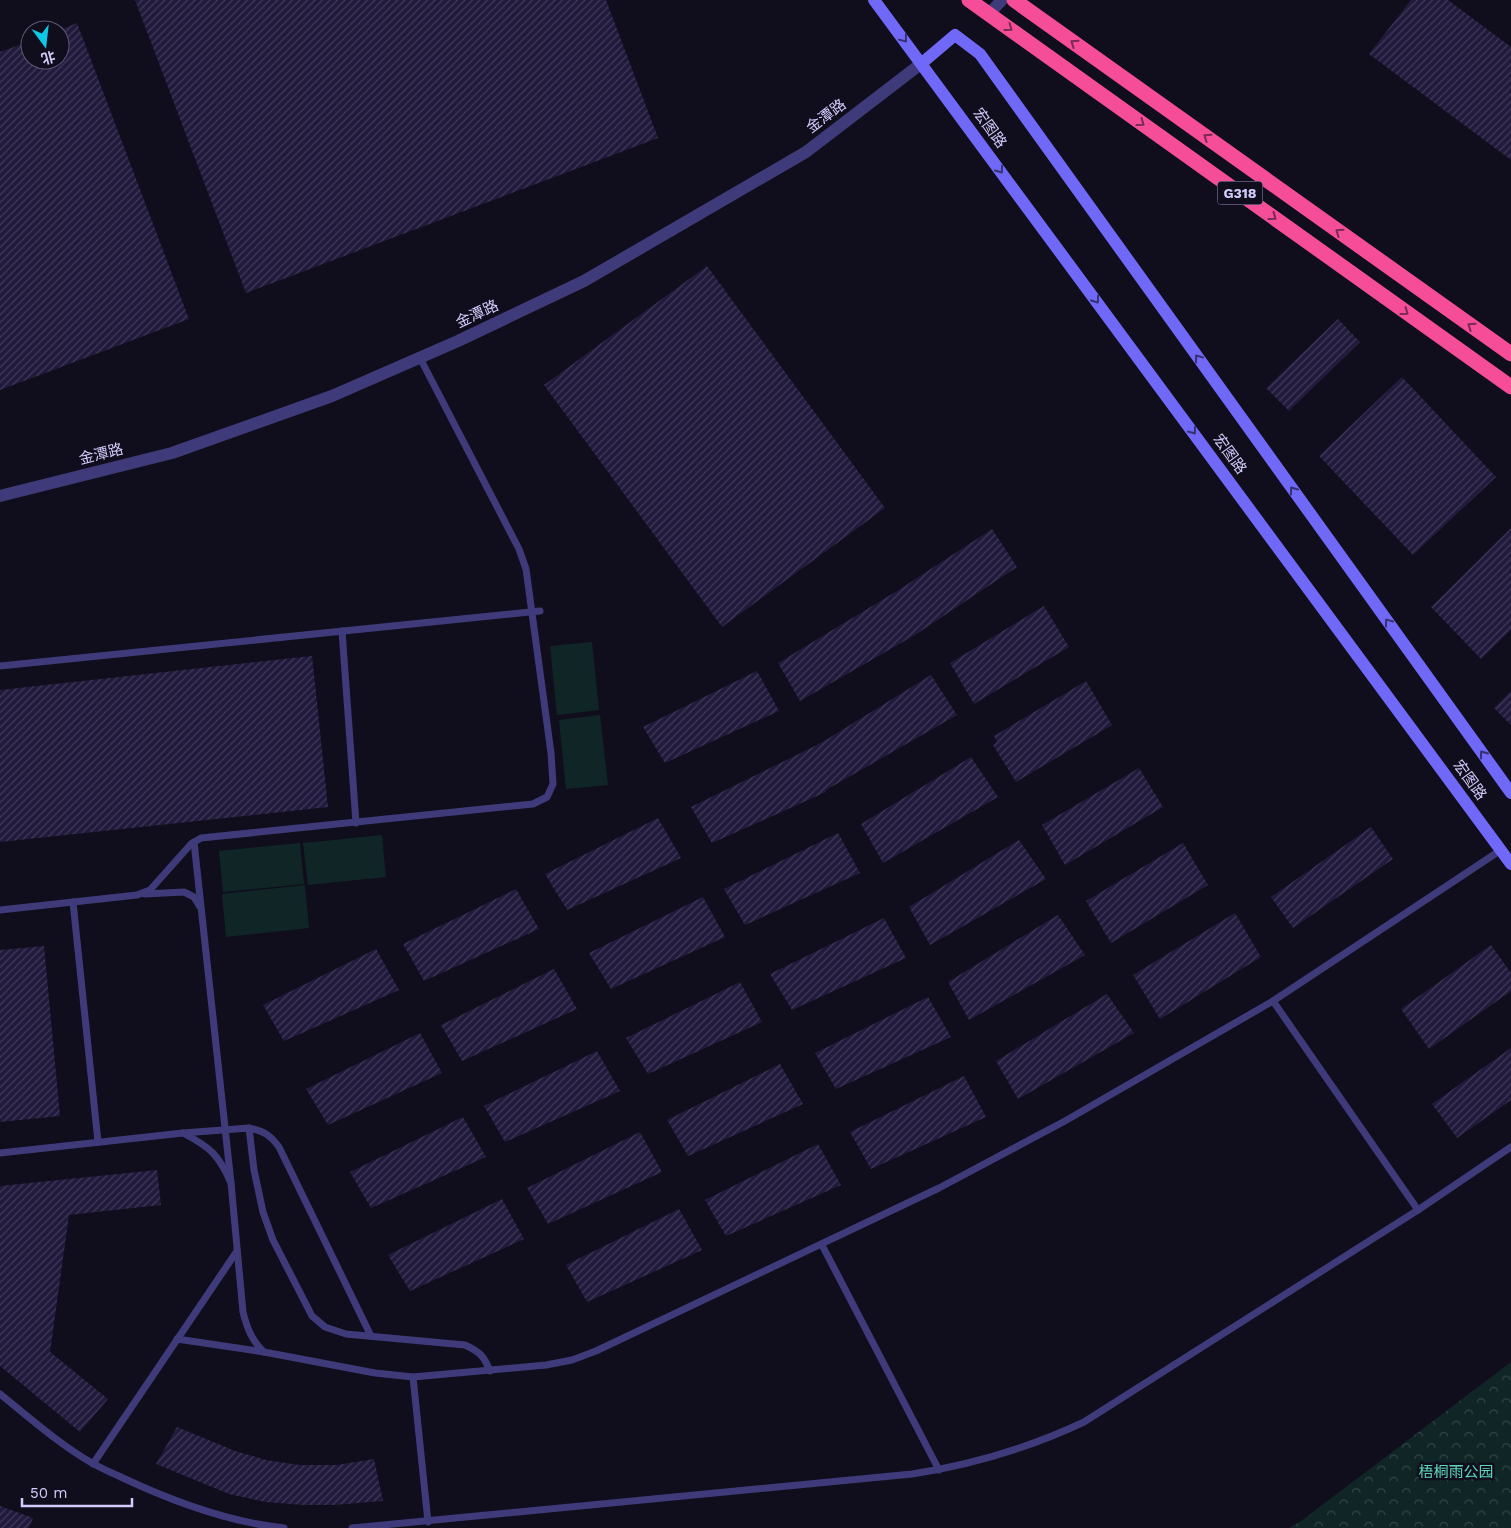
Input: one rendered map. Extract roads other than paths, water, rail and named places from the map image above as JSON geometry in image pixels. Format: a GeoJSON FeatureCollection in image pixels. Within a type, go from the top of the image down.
{"type":"FeatureCollection","features":[{"type":"Feature","properties":{"kind":"highway","name":"G318"},"geometry":{"type":"LineString","coordinates":[[969,0],[1511,387]]}},
{"type":"Feature","properties":{"kind":"highway","name":"G318"},"geometry":{"type":"LineString","coordinates":[[1014,0],[1511,354]]}},
{"type":"Feature","properties":{"kind":"main road","name":"宏图路"},"geometry":{"type":"LineString","coordinates":[[874,0],[1511,864]]}},
{"type":"Feature","properties":{"kind":"main road","name":"宏图路"},"geometry":{"type":"LineString","coordinates":[[922,63],[955,35],[980,54],[1511,793]]}},
{"type":"Feature","properties":{"kind":"street"},"geometry":{"type":"LineString","coordinates":[[989,14],[1002,0]]}},
{"type":"Feature","properties":{"kind":"street","name":"金潭路"},"geometry":{"type":"LineString","coordinates":[[0,496],[172,453],[332,396],[420,358],[584,281],[806,152],[922,63]]}},
{"type":"Feature","properties":{"kind":"lane"},"geometry":{"type":"LineString","coordinates":[[137,895],[150,890],[191,844],[201,838],[533,804],[547,797],[553,784],[551,753],[536,612],[526,569],[519,549],[420,358]]}},
{"type":"Feature","properties":{"kind":"lane"},"geometry":{"type":"LineString","coordinates":[[0,666],[536,612]]}},
{"type":"Feature","properties":{"kind":"lane"},"geometry":{"type":"LineString","coordinates":[[342,631],[356,822]]}},
{"type":"Feature","properties":{"kind":"lane"},"geometry":{"type":"LineString","coordinates":[[194,842],[243,1312],[247,1328],[256,1345],[264,1352]]}},
{"type":"Feature","properties":{"kind":"lane"},"geometry":{"type":"LineString","coordinates":[[177,1339],[413,1378],[546,1365],[572,1360],[596,1352],[939,1188],[1065,1121],[1273,1002],[1501,850]]}},
{"type":"Feature","properties":{"kind":"lane"},"geometry":{"type":"LineString","coordinates":[[0,910],[137,895],[184,892],[194,897],[201,908]]}},
{"type":"Feature","properties":{"kind":"lane"},"geometry":{"type":"LineString","coordinates":[[73,902],[98,1142]]}},
{"type":"Feature","properties":{"kind":"lane"},"geometry":{"type":"LineString","coordinates":[[1273,1002],[1418,1210]]}},
{"type":"Feature","properties":{"kind":"lane"},"geometry":{"type":"LineString","coordinates":[[0,1152],[183,1133],[249,1128],[262,1130],[279,1147],[371,1336]]}},
{"type":"Feature","properties":{"kind":"lane"},"geometry":{"type":"LineString","coordinates":[[249,1128],[254,1170],[263,1212],[273,1240],[312,1316],[325,1327],[346,1334],[465,1345],[477,1351],[486,1359],[490,1371]]}},
{"type":"Feature","properties":{"kind":"lane"},"geometry":{"type":"LineString","coordinates":[[183,1133],[202,1143],[216,1155],[223,1164],[231,1183]]}},
{"type":"Feature","properties":{"kind":"lane"},"geometry":{"type":"LineString","coordinates":[[352,1528],[912,1474],[939,1470],[1052,1437],[1084,1422],[1418,1210],[1511,1147]]}},
{"type":"Feature","properties":{"kind":"lane"},"geometry":{"type":"LineString","coordinates":[[822,1244],[939,1470]]}},
{"type":"Feature","properties":{"kind":"lane"},"geometry":{"type":"LineString","coordinates":[[92,1464],[237,1250]]}},
{"type":"Feature","properties":{"kind":"lane"},"geometry":{"type":"LineString","coordinates":[[413,1378],[428,1522]]}},
{"type":"Feature","properties":{"kind":"lane"},"geometry":{"type":"LineString","coordinates":[[0,1394],[60,1442],[92,1464],[147,1490],[214,1514],[258,1525],[284,1528]]}},
{"type":"Feature","properties":{"kind":"park label","name":"梧桐雨公园"},"geometry":{"type":"Point","coordinates":[1456,1472]}}]}
